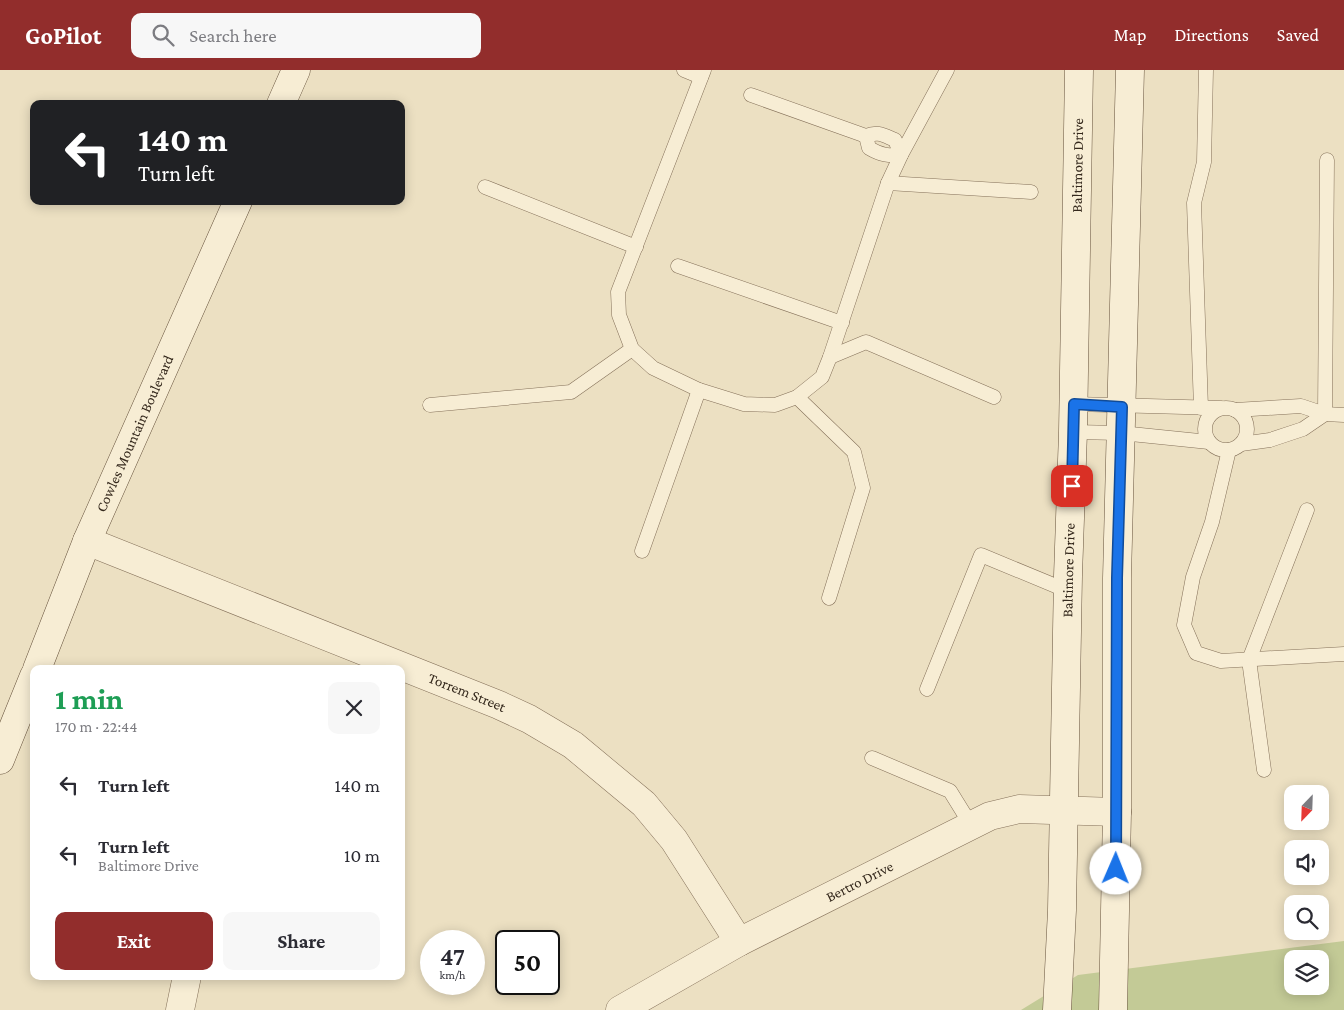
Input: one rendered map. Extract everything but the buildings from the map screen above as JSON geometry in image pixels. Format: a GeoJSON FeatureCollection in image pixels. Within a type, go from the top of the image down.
{"type":"FeatureCollection","features":[{"type":"Feature","properties":{"kind":"street","name":"Baltimore Drive"},"geometry":{"type":"LineString","coordinates":[[1057,1010],[1062,910],[1068,591],[1074,432],[1079,70]]}},
{"type":"Feature","properties":{"kind":"street"},"geometry":{"type":"LineString","coordinates":[[1112,1010],[1117,812],[1117,578],[1130,70]]}},
{"type":"Feature","properties":{"kind":"street"},"geometry":{"type":"LineString","coordinates":[[282,100],[291,72]]}},
{"type":"Feature","properties":{"kind":"street","name":"Cowles Mountain Boulevard"},"geometry":{"type":"LineString","coordinates":[[39,665],[87,541],[236,205]]}},
{"type":"Feature","properties":{"kind":"street","name":"Torrem Street"},"geometry":{"type":"LineString","coordinates":[[87,541],[399,665]]}},
{"type":"Feature","properties":{"kind":"street","name":"Torrem Street"},"geometry":{"type":"LineString","coordinates":[[405,667],[500,705],[529,719],[573,745],[644,804],[674,840],[739,942]]}},
{"type":"Feature","properties":{"kind":"street"},"geometry":{"type":"LineString","coordinates":[[3,744],[30,685]]}},
{"type":"Feature","properties":{"kind":"street","name":"Bertro Drive"},"geometry":{"type":"LineString","coordinates":[[620,1010],[739,942],[990,816],[1019,809],[1117,812]]}},
{"type":"Feature","properties":{"kind":"street"},"geometry":{"type":"LineString","coordinates":[[180,1010],[186,980]]}},
{"type":"Feature","properties":{"kind":"lane"},"geometry":{"type":"LineString","coordinates":[[684,70],[703,74],[618,292],[619,315],[632,349],[652,368],[699,390],[744,404],[776,405],[797,397],[822,377],[842,323],[888,183],[947,70]]}},
{"type":"Feature","properties":{"kind":"lane"},"geometry":{"type":"LineString","coordinates":[[1201,408],[1194,203],[1204,162],[1206,70]]}},
{"type":"Feature","properties":{"kind":"lane"},"geometry":{"type":"LineString","coordinates":[[751,95],[866,136],[875,132],[895,140],[902,155]]}},
{"type":"Feature","properties":{"kind":"lane"},"geometry":{"type":"LineString","coordinates":[[1325,414],[1327,160]]}},
{"type":"Feature","properties":{"kind":"lane"},"geometry":{"type":"LineString","coordinates":[[888,183],[1031,192]]}},
{"type":"Feature","properties":{"kind":"lane"},"geometry":{"type":"LineString","coordinates":[[486,187],[636,247]]}},
{"type":"Feature","properties":{"kind":"lane"},"geometry":{"type":"LineString","coordinates":[[678,266],[842,323]]}},
{"type":"Feature","properties":{"kind":"lane"},"geometry":{"type":"LineString","coordinates":[[830,357],[866,342],[994,397]]}},
{"type":"Feature","properties":{"kind":"lane"},"geometry":{"type":"LineString","coordinates":[[430,405],[571,392],[632,349]]}},
{"type":"Feature","properties":{"kind":"lane"},"geometry":{"type":"LineString","coordinates":[[642,551],[699,390]]}},
{"type":"Feature","properties":{"kind":"lane"},"geometry":{"type":"LineString","coordinates":[[797,397],[854,452],[863,488],[829,598]]}},
{"type":"Feature","properties":{"kind":"lane"},"geometry":{"type":"LineString","coordinates":[[1074,404],[1122,420],[1210,442]]}},
{"type":"Feature","properties":{"kind":"lane"},"geometry":{"type":"LineString","coordinates":[[1074,432],[1122,420],[1201,408],[1228,409],[1301,406],[1325,414],[1344,415]]}},
{"type":"Feature","properties":{"kind":"lane"},"geometry":{"type":"LineString","coordinates":[[1325,414],[1303,429],[1270,440],[1235,447],[1215,447],[1210,442],[1205,429],[1206,422],[1214,411],[1228,409],[1241,413],[1247,425],[1247,432],[1235,447],[1193,577],[1184,625],[1196,653],[1221,661],[1344,654]]}},
{"type":"Feature","properties":{"kind":"lane"},"geometry":{"type":"LineString","coordinates":[[1264,770],[1249,660],[1307,510]]}},
{"type":"Feature","properties":{"kind":"lane"},"geometry":{"type":"LineString","coordinates":[[927,689],[982,555],[1068,591]]}},
{"type":"Feature","properties":{"kind":"lane"},"geometry":{"type":"LineString","coordinates":[[872,758],[950,791],[971,825]]}},
{"type":"Feature","properties":{"kind":"green space"},"geometry":{"type":"Polygon","coordinates":[[[1344,941],[1344,1010],[1021,1010],[1078,975],[1344,941]]]}},
{"type":"Feature","properties":{"kind":"route"},"geometry":{"type":"LineString","coordinates":[[1072,486],[1074,404],[1122,407],[1117,578],[1116,869]]}}]}
